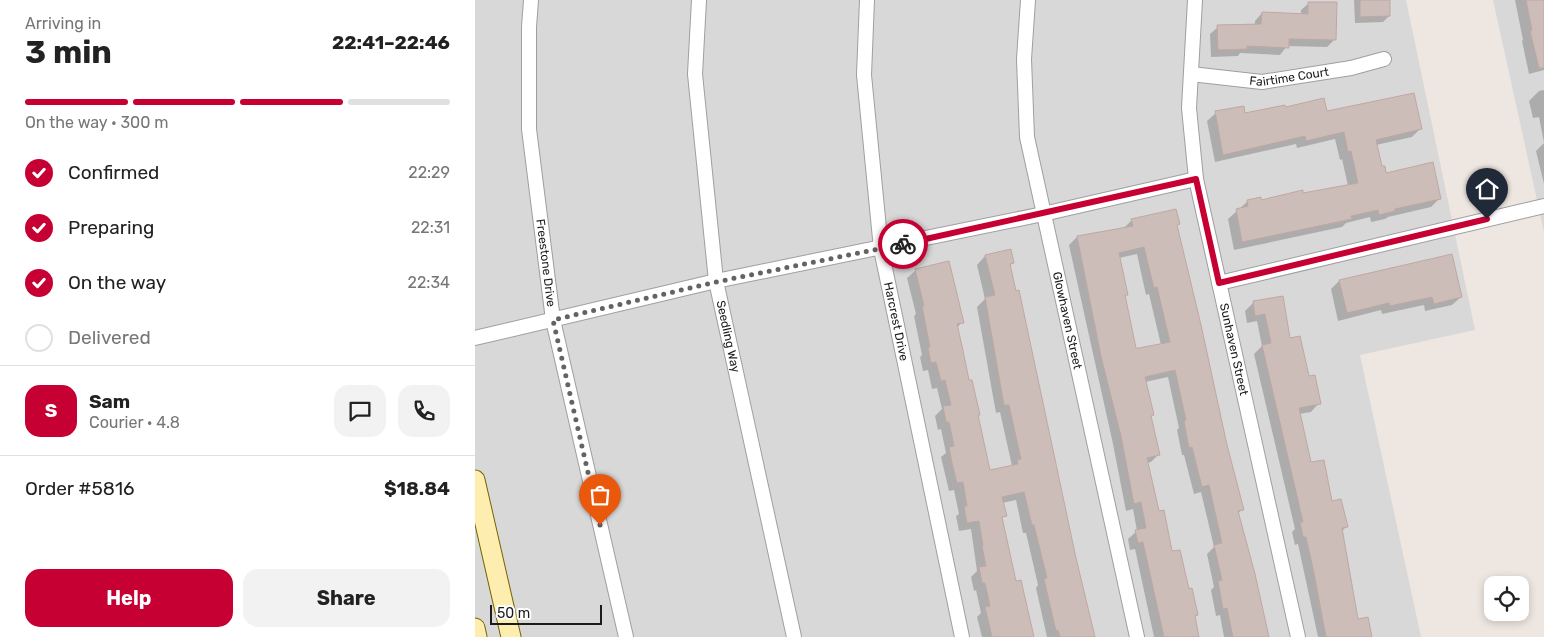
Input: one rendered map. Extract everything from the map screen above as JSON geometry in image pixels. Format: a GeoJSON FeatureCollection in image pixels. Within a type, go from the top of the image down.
{"type":"FeatureCollection","features":[{"type":"Feature","properties":{"kind":"main road"},"geometry":{"type":"LineString","coordinates":[[475,480],[511,637]]}},
{"type":"Feature","properties":{"kind":"main road"},"geometry":{"type":"LineString","coordinates":[[475,628],[477,637]]}},
{"type":"Feature","properties":{"kind":"street","name":"Freestone Drive"},"geometry":{"type":"LineString","coordinates":[[531,0],[529,27],[529,129],[553,320],[626,637]]}},
{"type":"Feature","properties":{"kind":"street","name":"Seedling Way"},"geometry":{"type":"LineString","coordinates":[[699,0],[695,74],[716,282],[794,637]]}},
{"type":"Feature","properties":{"kind":"street","name":"Harcrest Drive"},"geometry":{"type":"LineString","coordinates":[[867,0],[864,75],[881,249],[962,637]]}},
{"type":"Feature","properties":{"kind":"street","name":"Glowhaven Street"},"geometry":{"type":"LineString","coordinates":[[1028,0],[1024,59],[1027,137],[1137,637]]}},
{"type":"Feature","properties":{"kind":"street","name":"Sunhaven Street"},"geometry":{"type":"LineString","coordinates":[[1195,0],[1189,108],[1196,179],[1298,637]]}},
{"type":"Feature","properties":{"kind":"street","name":"Fairtime Court"},"geometry":{"type":"LineString","coordinates":[[1191,74],[1262,82],[1351,68],[1384,59]]}},
{"type":"Feature","properties":{"kind":"street"},"geometry":{"type":"LineString","coordinates":[[475,338],[716,282],[881,249],[1196,179]]}},
{"type":"Feature","properties":{"kind":"street"},"geometry":{"type":"LineString","coordinates":[[1219,283],[1544,206]]}},
{"type":"Feature","properties":{"kind":"shaded area"},"geometry":{"type":"Polygon","coordinates":[[[475,0],[1406,0],[1475,330],[1360,355],[1421,637],[475,637],[475,0]]]}},
{"type":"Feature","properties":{"kind":"shaded area"},"geometry":{"type":"Polygon","coordinates":[[[1493,0],[1544,0],[1544,232],[1493,0]]]}},
{"type":"Feature","properties":{"kind":"building"},"geometry":{"type":"Polygon","coordinates":[[[1360,0],[1390,0],[1390,16],[1360,17],[1360,0]]]}},
{"type":"Feature","properties":{"kind":"building"},"geometry":{"type":"Polygon","coordinates":[[[1526,0],[1544,0],[1544,68],[1539,68],[1530,31],[1532,30],[1526,0]]]}},
{"type":"Feature","properties":{"kind":"building"},"geometry":{"type":"Polygon","coordinates":[[[1308,2],[1337,2],[1336,40],[1289,39],[1289,48],[1247,46],[1247,49],[1218,50],[1217,25],[1261,24],[1262,12],[1308,14],[1308,2]]]}},
{"type":"Feature","properties":{"kind":"building"},"geometry":{"type":"Polygon","coordinates":[[[1414,93],[1422,129],[1376,140],[1382,166],[1385,166],[1386,173],[1433,162],[1441,199],[1395,209],[1395,211],[1379,215],[1378,210],[1351,216],[1352,219],[1242,242],[1236,209],[1248,206],[1247,200],[1261,197],[1261,200],[1303,190],[1303,193],[1358,183],[1351,151],[1348,152],[1344,132],[1306,141],[1305,136],[1223,155],[1215,111],[1244,106],[1245,113],[1285,105],[1286,107],[1324,98],[1327,111],[1414,93]]]}},
{"type":"Feature","properties":{"kind":"building"},"geometry":{"type":"Polygon","coordinates":[[[1176,209],[1180,224],[1177,225],[1227,445],[1244,510],[1238,511],[1269,637],[1233,637],[1227,608],[1223,609],[1218,581],[1222,580],[1214,545],[1222,543],[1209,485],[1202,487],[1192,447],[1189,448],[1184,421],[1186,420],[1175,370],[1145,377],[1154,415],[1151,416],[1160,455],[1147,458],[1159,511],[1164,510],[1172,551],[1180,550],[1189,589],[1192,588],[1198,615],[1195,616],[1199,637],[1164,637],[1143,542],[1138,543],[1135,530],[1146,528],[1141,502],[1134,504],[1077,236],[1133,226],[1131,219],[1176,209]],[[1144,247],[1119,253],[1136,348],[1170,342],[1157,287],[1154,288],[1144,247]]]}},
{"type":"Feature","properties":{"kind":"building"},"geometry":{"type":"Polygon","coordinates":[[[1011,249],[1014,263],[1010,264],[1016,291],[1019,290],[1076,558],[1095,637],[1060,637],[1058,630],[1056,631],[1044,579],[1047,578],[1024,492],[1002,497],[1007,516],[1002,517],[1016,581],[1021,580],[1034,637],[992,637],[985,607],[990,606],[979,567],[986,566],[979,521],[967,523],[964,506],[967,506],[963,482],[957,483],[952,463],[949,447],[954,446],[949,422],[946,422],[943,406],[951,405],[945,380],[941,381],[936,362],[931,363],[928,347],[930,347],[922,306],[924,306],[915,269],[949,261],[964,323],[957,324],[969,380],[972,380],[980,415],[978,415],[990,470],[1018,464],[1017,460],[1021,459],[1009,405],[1004,405],[985,297],[995,295],[985,255],[1011,249]]]}},
{"type":"Feature","properties":{"kind":"building"},"geometry":{"type":"Polygon","coordinates":[[[1452,254],[1462,297],[1434,304],[1432,297],[1390,306],[1389,303],[1347,313],[1339,280],[1452,254]]]}},
{"type":"Feature","properties":{"kind":"building"},"geometry":{"type":"Polygon","coordinates":[[[1283,296],[1290,338],[1300,336],[1309,376],[1315,375],[1321,404],[1299,408],[1311,462],[1324,460],[1332,501],[1341,499],[1348,527],[1342,528],[1358,619],[1368,617],[1372,637],[1326,637],[1306,537],[1303,537],[1300,522],[1303,522],[1262,345],[1271,343],[1265,314],[1255,316],[1253,301],[1283,296]]]}},
{"type":"Feature","properties":{"kind":"way so far"},"geometry":{"type":"LineString","coordinates":[[600,525],[553,320],[716,282],[903,244]]}},
{"type":"Feature","properties":{"kind":"route"},"geometry":{"type":"LineString","coordinates":[[903,244],[1196,179],[1219,283],[1487,219]]}}]}
